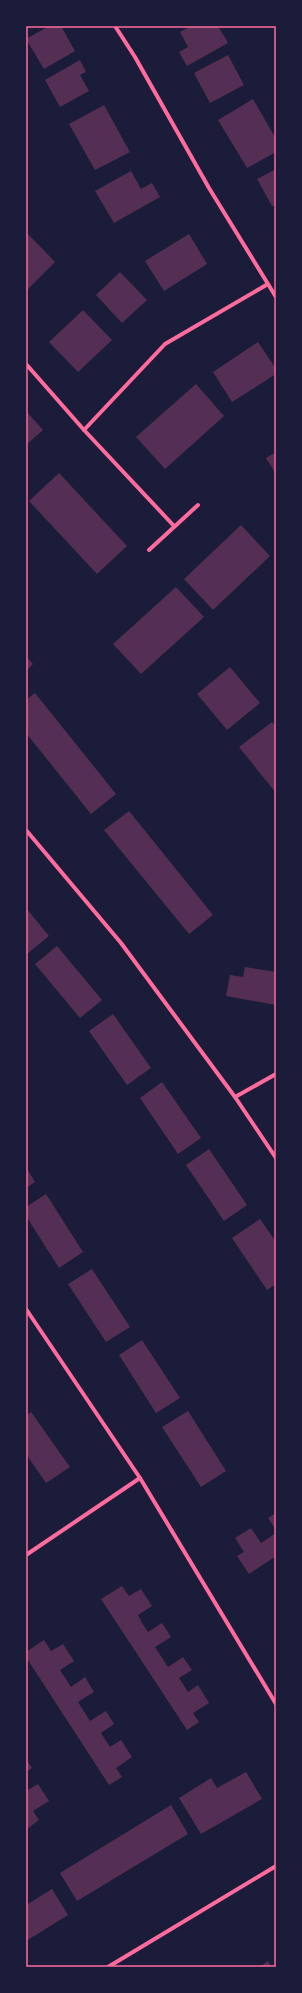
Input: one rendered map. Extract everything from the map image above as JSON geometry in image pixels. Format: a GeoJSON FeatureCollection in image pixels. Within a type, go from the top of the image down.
{"type":"FeatureCollection","features":[{"type":"Feature","properties":{"kind":"street"},"geometry":{"type":"LineString","coordinates":[[115,26],[135,57],[209,188],[276,297]]}},
{"type":"Feature","properties":{"kind":"street"},"geometry":{"type":"LineString","coordinates":[[84,430],[165,344],[268,284]]}},
{"type":"Feature","properties":{"kind":"street"},"geometry":{"type":"LineString","coordinates":[[26,364],[84,430],[174,526]]}},
{"type":"Feature","properties":{"kind":"street"},"geometry":{"type":"LineString","coordinates":[[148,550],[198,505]]}},
{"type":"Feature","properties":{"kind":"street"},"geometry":{"type":"LineString","coordinates":[[26,830],[121,944],[236,1097],[276,1158]]}},
{"type":"Feature","properties":{"kind":"street"},"geometry":{"type":"LineString","coordinates":[[236,1097],[276,1074]]}},
{"type":"Feature","properties":{"kind":"street"},"geometry":{"type":"LineString","coordinates":[[26,1309],[140,1478],[276,1704]]}},
{"type":"Feature","properties":{"kind":"street"},"geometry":{"type":"LineString","coordinates":[[26,1555],[140,1478]]}},
{"type":"Feature","properties":{"kind":"street"},"geometry":{"type":"LineString","coordinates":[[108,1967],[276,1866]]}},
{"type":"Feature","properties":{"kind":"building"},"geometry":{"type":"Polygon","coordinates":[[[49,26],[61,26],[75,51],[44,69],[26,39],[49,26]]]}},
{"type":"Feature","properties":{"kind":"building"},"geometry":{"type":"Polygon","coordinates":[[[191,26],[218,26],[228,43],[187,66],[179,52],[188,47],[180,32],[191,26]]]}},
{"type":"Feature","properties":{"kind":"building"},"geometry":{"type":"Polygon","coordinates":[[[228,55],[244,85],[210,103],[194,73],[228,55]]]}},
{"type":"Feature","properties":{"kind":"building"},"geometry":{"type":"Polygon","coordinates":[[[80,60],[86,72],[80,75],[89,91],[60,107],[45,80],[80,60]]]}},
{"type":"Feature","properties":{"kind":"building"},"geometry":{"type":"Polygon","coordinates":[[[253,99],[276,139],[276,152],[247,168],[218,120],[253,99]]]}},
{"type":"Feature","properties":{"kind":"building"},"geometry":{"type":"Polygon","coordinates":[[[104,105],[130,152],[95,170],[69,124],[104,105]]]}},
{"type":"Feature","properties":{"kind":"building"},"geometry":{"type":"Polygon","coordinates":[[[276,169],[276,205],[272,206],[257,179],[276,169]]]}},
{"type":"Feature","properties":{"kind":"building"},"geometry":{"type":"Polygon","coordinates":[[[131,171],[141,189],[152,183],[160,197],[114,223],[95,191],[131,171]]]}},
{"type":"Feature","properties":{"kind":"building"},"geometry":{"type":"Polygon","coordinates":[[[26,232],[55,262],[26,291],[26,232]]]}},
{"type":"Feature","properties":{"kind":"building"},"geometry":{"type":"Polygon","coordinates":[[[189,234],[207,264],[164,291],[145,261],[189,234]]]}},
{"type":"Feature","properties":{"kind":"building"},"geometry":{"type":"Polygon","coordinates":[[[120,272],[147,300],[122,323],[96,295],[120,272]]]}},
{"type":"Feature","properties":{"kind":"building"},"geometry":{"type":"Polygon","coordinates":[[[83,310],[112,340],[78,372],[49,342],[83,310]]]}},
{"type":"Feature","properties":{"kind":"building"},"geometry":{"type":"Polygon","coordinates":[[[258,342],[276,369],[276,374],[232,402],[213,372],[258,342]]]}},
{"type":"Feature","properties":{"kind":"building"},"geometry":{"type":"Polygon","coordinates":[[[196,384],[224,416],[165,469],[136,437],[196,384]]]}},
{"type":"Feature","properties":{"kind":"building"},"geometry":{"type":"Polygon","coordinates":[[[26,411],[43,430],[26,445],[26,411]]]}},
{"type":"Feature","properties":{"kind":"building"},"geometry":{"type":"Polygon","coordinates":[[[276,452],[276,474],[266,458],[276,452]]]}},
{"type":"Feature","properties":{"kind":"building"},"geometry":{"type":"Polygon","coordinates":[[[59,473],[127,546],[97,574],[29,501],[59,473]]]}},
{"type":"Feature","properties":{"kind":"building"},"geometry":{"type":"Polygon","coordinates":[[[241,525],[270,556],[213,610],[184,579],[241,525]]]}},
{"type":"Feature","properties":{"kind":"building"},"geometry":{"type":"Polygon","coordinates":[[[176,587],[204,617],[141,674],[113,644],[176,587]]]}},
{"type":"Feature","properties":{"kind":"building"},"geometry":{"type":"Polygon","coordinates":[[[26,656],[33,664],[26,671],[26,656]]]}},
{"type":"Feature","properties":{"kind":"building"},"geometry":{"type":"Polygon","coordinates":[[[230,667],[260,703],[227,730],[197,694],[230,667]]]}},
{"type":"Feature","properties":{"kind":"building"},"geometry":{"type":"Polygon","coordinates":[[[35,693],[116,794],[91,814],[26,733],[26,700],[35,693]]]}},
{"type":"Feature","properties":{"kind":"building"},"geometry":{"type":"Polygon","coordinates":[[[272,722],[276,727],[276,793],[239,747],[272,722]]]}},
{"type":"Feature","properties":{"kind":"building"},"geometry":{"type":"Polygon","coordinates":[[[129,811],[213,915],[189,934],[104,830],[129,811]]]}},
{"type":"Feature","properties":{"kind":"building"},"geometry":{"type":"Polygon","coordinates":[[[26,908],[49,936],[27,954],[26,953],[26,908]]]}},
{"type":"Feature","properties":{"kind":"building"},"geometry":{"type":"Polygon","coordinates":[[[57,946],[102,1000],[80,1018],[35,964],[57,946]]]}},
{"type":"Feature","properties":{"kind":"building"},"geometry":{"type":"Polygon","coordinates":[[[245,967],[276,972],[276,1005],[226,996],[230,975],[243,977],[245,967]]]}},
{"type":"Feature","properties":{"kind":"building"},"geometry":{"type":"Polygon","coordinates":[[[113,1014],[151,1068],[127,1085],[89,1031],[113,1014]]]}},
{"type":"Feature","properties":{"kind":"building"},"geometry":{"type":"Polygon","coordinates":[[[162,1082],[201,1138],[178,1154],[140,1098],[162,1082]]]}},
{"type":"Feature","properties":{"kind":"building"},"geometry":{"type":"Polygon","coordinates":[[[209,1149],[247,1205],[224,1221],[186,1165],[209,1149]]]}},
{"type":"Feature","properties":{"kind":"building"},"geometry":{"type":"Polygon","coordinates":[[[26,1167],[35,1182],[26,1188],[26,1167]]]}},
{"type":"Feature","properties":{"kind":"building"},"geometry":{"type":"Polygon","coordinates":[[[46,1194],[83,1252],[59,1268],[26,1216],[26,1207],[46,1194]]]}},
{"type":"Feature","properties":{"kind":"building"},"geometry":{"type":"Polygon","coordinates":[[[260,1219],[276,1242],[276,1284],[267,1290],[232,1238],[260,1219]]]}},
{"type":"Feature","properties":{"kind":"building"},"geometry":{"type":"Polygon","coordinates":[[[92,1269],[130,1327],[106,1342],[68,1284],[92,1269]]]}},
{"type":"Feature","properties":{"kind":"building"},"geometry":{"type":"Polygon","coordinates":[[[142,1340],[180,1398],[156,1413],[119,1355],[142,1340]]]}},
{"type":"Feature","properties":{"kind":"building"},"geometry":{"type":"Polygon","coordinates":[[[188,1411],[226,1471],[201,1487],[162,1427],[188,1411]]]}},
{"type":"Feature","properties":{"kind":"building"},"geometry":{"type":"Polygon","coordinates":[[[31,1412],[70,1467],[46,1483],[26,1454],[26,1416],[31,1412]]]}},
{"type":"Feature","properties":{"kind":"building"},"geometry":{"type":"Polygon","coordinates":[[[276,1513],[276,1530],[268,1518],[276,1513]]]}},
{"type":"Feature","properties":{"kind":"building"},"geometry":{"type":"Polygon","coordinates":[[[251,1528],[261,1543],[276,1533],[276,1556],[249,1574],[237,1556],[244,1552],[235,1538],[251,1528]]]}},
{"type":"Feature","properties":{"kind":"building"},"geometry":{"type":"Polygon","coordinates":[[[122,1586],[129,1596],[141,1589],[152,1606],[138,1615],[142,1623],[148,1632],[162,1623],[171,1637],[155,1647],[168,1667],[183,1657],[192,1670],[179,1678],[188,1692],[198,1685],[209,1703],[193,1713],[199,1722],[187,1730],[101,1599],[122,1586]]]}},
{"type":"Feature","properties":{"kind":"building"},"geometry":{"type":"Polygon","coordinates":[[[44,1640],[51,1651],[63,1644],[74,1661],[60,1670],[71,1687],[85,1677],[94,1692],[78,1702],[90,1721],[106,1711],[114,1724],[101,1733],[110,1747],[121,1740],[132,1757],[116,1768],[122,1777],[109,1785],[26,1657],[26,1652],[44,1640]]]}},
{"type":"Feature","properties":{"kind":"building"},"geometry":{"type":"Polygon","coordinates":[[[26,1759],[32,1768],[26,1772],[26,1759]]]}},
{"type":"Feature","properties":{"kind":"building"},"geometry":{"type":"Polygon","coordinates":[[[246,1772],[262,1799],[201,1834],[179,1798],[211,1778],[217,1788],[246,1772]]]}},
{"type":"Feature","properties":{"kind":"building"},"geometry":{"type":"Polygon","coordinates":[[[38,1784],[49,1801],[33,1811],[39,1820],[27,1829],[26,1788],[28,1790],[38,1784]]]}},
{"type":"Feature","properties":{"kind":"building"},"geometry":{"type":"Polygon","coordinates":[[[171,1805],[188,1834],[77,1901],[60,1873],[171,1805]]]}},
{"type":"Feature","properties":{"kind":"building"},"geometry":{"type":"Polygon","coordinates":[[[52,1889],[68,1915],[26,1941],[26,1905],[52,1889]]]}},
{"type":"Feature","properties":{"kind":"building"},"geometry":{"type":"Polygon","coordinates":[[[268,1961],[271,1967],[259,1967],[268,1961]]]}}]}
